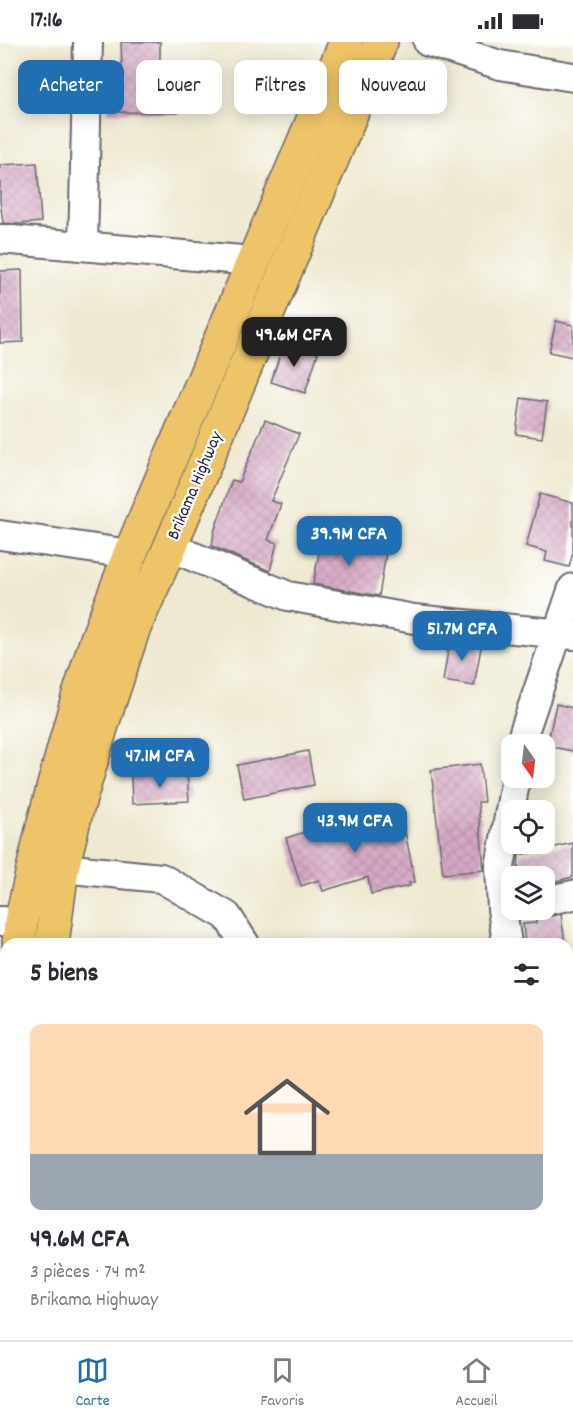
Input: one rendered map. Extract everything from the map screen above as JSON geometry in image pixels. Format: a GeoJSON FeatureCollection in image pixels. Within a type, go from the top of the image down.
{"type":"FeatureCollection","features":[{"type":"Feature","properties":{"kind":"highway","name":"Brikama Highway"},"geometry":{"type":"LineString","coordinates":[[14,929],[77,701],[97,639],[130,554],[346,42]]}},
{"type":"Feature","properties":{"kind":"highway","name":"Brikama Highway"},"geometry":{"type":"LineString","coordinates":[[53,938],[62,868],[76,812],[129,641],[171,547],[381,42]]}},
{"type":"Feature","properties":{"kind":"street"},"geometry":{"type":"LineString","coordinates":[[83,246],[88,42]]}},
{"type":"Feature","properties":{"kind":"street"},"geometry":{"type":"LineString","coordinates":[[428,42],[500,65],[573,77]]}},
{"type":"Feature","properties":{"kind":"street"},"geometry":{"type":"LineString","coordinates":[[0,239],[253,261]]}},
{"type":"Feature","properties":{"kind":"street"},"geometry":{"type":"LineString","coordinates":[[0,535],[130,554]]}},
{"type":"Feature","properties":{"kind":"street"},"geometry":{"type":"LineString","coordinates":[[171,547],[288,596],[414,619],[565,634]]}},
{"type":"Feature","properties":{"kind":"street"},"geometry":{"type":"LineString","coordinates":[[524,734],[565,634],[573,588]]}},
{"type":"Feature","properties":{"kind":"street"},"geometry":{"type":"LineString","coordinates":[[501,873],[500,867],[514,788]]}},
{"type":"Feature","properties":{"kind":"street"},"geometry":{"type":"LineString","coordinates":[[62,868],[161,878],[227,916],[241,938]]}},
{"type":"Feature","properties":{"kind":"street"},"geometry":{"type":"LineString","coordinates":[[555,899],[573,895]]}},
{"type":"Feature","properties":{"kind":"street"},"geometry":{"type":"LineString","coordinates":[[507,920],[507,938]]}},
{"type":"Feature","properties":{"kind":"building"},"geometry":{"type":"Polygon","coordinates":[[[121,42],[160,42],[160,60],[136,60],[136,112],[124,112],[124,60],[122,60],[121,42]]]}},
{"type":"Feature","properties":{"kind":"building"},"geometry":{"type":"Polygon","coordinates":[[[37,163],[41,222],[3,223],[0,200],[0,165],[37,163]]]}},
{"type":"Feature","properties":{"kind":"building"},"geometry":{"type":"Polygon","coordinates":[[[22,270],[23,342],[0,343],[0,271],[22,270]]]}},
{"type":"Feature","properties":{"kind":"building"},"geometry":{"type":"Polygon","coordinates":[[[556,321],[573,325],[573,357],[549,352],[556,321]]]}},
{"type":"Feature","properties":{"kind":"building"},"geometry":{"type":"Polygon","coordinates":[[[284,342],[318,353],[305,393],[271,382],[284,342]]]}},
{"type":"Feature","properties":{"kind":"building"},"geometry":{"type":"Polygon","coordinates":[[[521,398],[547,402],[542,438],[516,434],[521,398]]]}},
{"type":"Feature","properties":{"kind":"building"},"geometry":{"type":"Polygon","coordinates":[[[265,420],[299,434],[271,501],[281,504],[268,540],[277,543],[270,571],[212,546],[214,532],[232,480],[239,482],[265,420]]]}},
{"type":"Feature","properties":{"kind":"building"},"geometry":{"type":"Polygon","coordinates":[[[540,494],[573,503],[573,552],[569,567],[545,561],[547,552],[526,546],[540,494]]]}},
{"type":"Feature","properties":{"kind":"building"},"geometry":{"type":"Polygon","coordinates":[[[322,537],[366,544],[365,549],[386,553],[379,596],[313,584],[322,537]]]}},
{"type":"Feature","properties":{"kind":"building"},"geometry":{"type":"Polygon","coordinates":[[[450,639],[482,642],[474,686],[443,681],[450,639]]]}},
{"type":"Feature","properties":{"kind":"building"},"geometry":{"type":"Polygon","coordinates":[[[556,704],[573,708],[573,751],[555,748],[555,734],[550,734],[556,704]]]}},
{"type":"Feature","properties":{"kind":"building"},"geometry":{"type":"Polygon","coordinates":[[[308,751],[314,785],[244,799],[237,765],[308,751]]]}},
{"type":"Feature","properties":{"kind":"building"},"geometry":{"type":"Polygon","coordinates":[[[480,764],[484,802],[478,802],[484,870],[443,874],[431,770],[480,764]]]}},
{"type":"Feature","properties":{"kind":"building"},"geometry":{"type":"Polygon","coordinates":[[[187,773],[189,801],[132,804],[131,776],[187,773]]]}},
{"type":"Feature","properties":{"kind":"building"},"geometry":{"type":"Polygon","coordinates":[[[401,811],[415,882],[409,883],[410,886],[371,894],[368,877],[323,891],[319,880],[301,886],[286,838],[327,825],[401,811]]]}},
{"type":"Feature","properties":{"kind":"building"},"geometry":{"type":"Polygon","coordinates":[[[573,843],[573,877],[555,881],[555,866],[518,866],[519,855],[555,854],[555,847],[573,843]]]}},
{"type":"Feature","properties":{"kind":"building"},"geometry":{"type":"Polygon","coordinates":[[[561,914],[564,938],[524,938],[523,924],[536,923],[536,920],[555,920],[555,915],[561,914]]]}}]}
